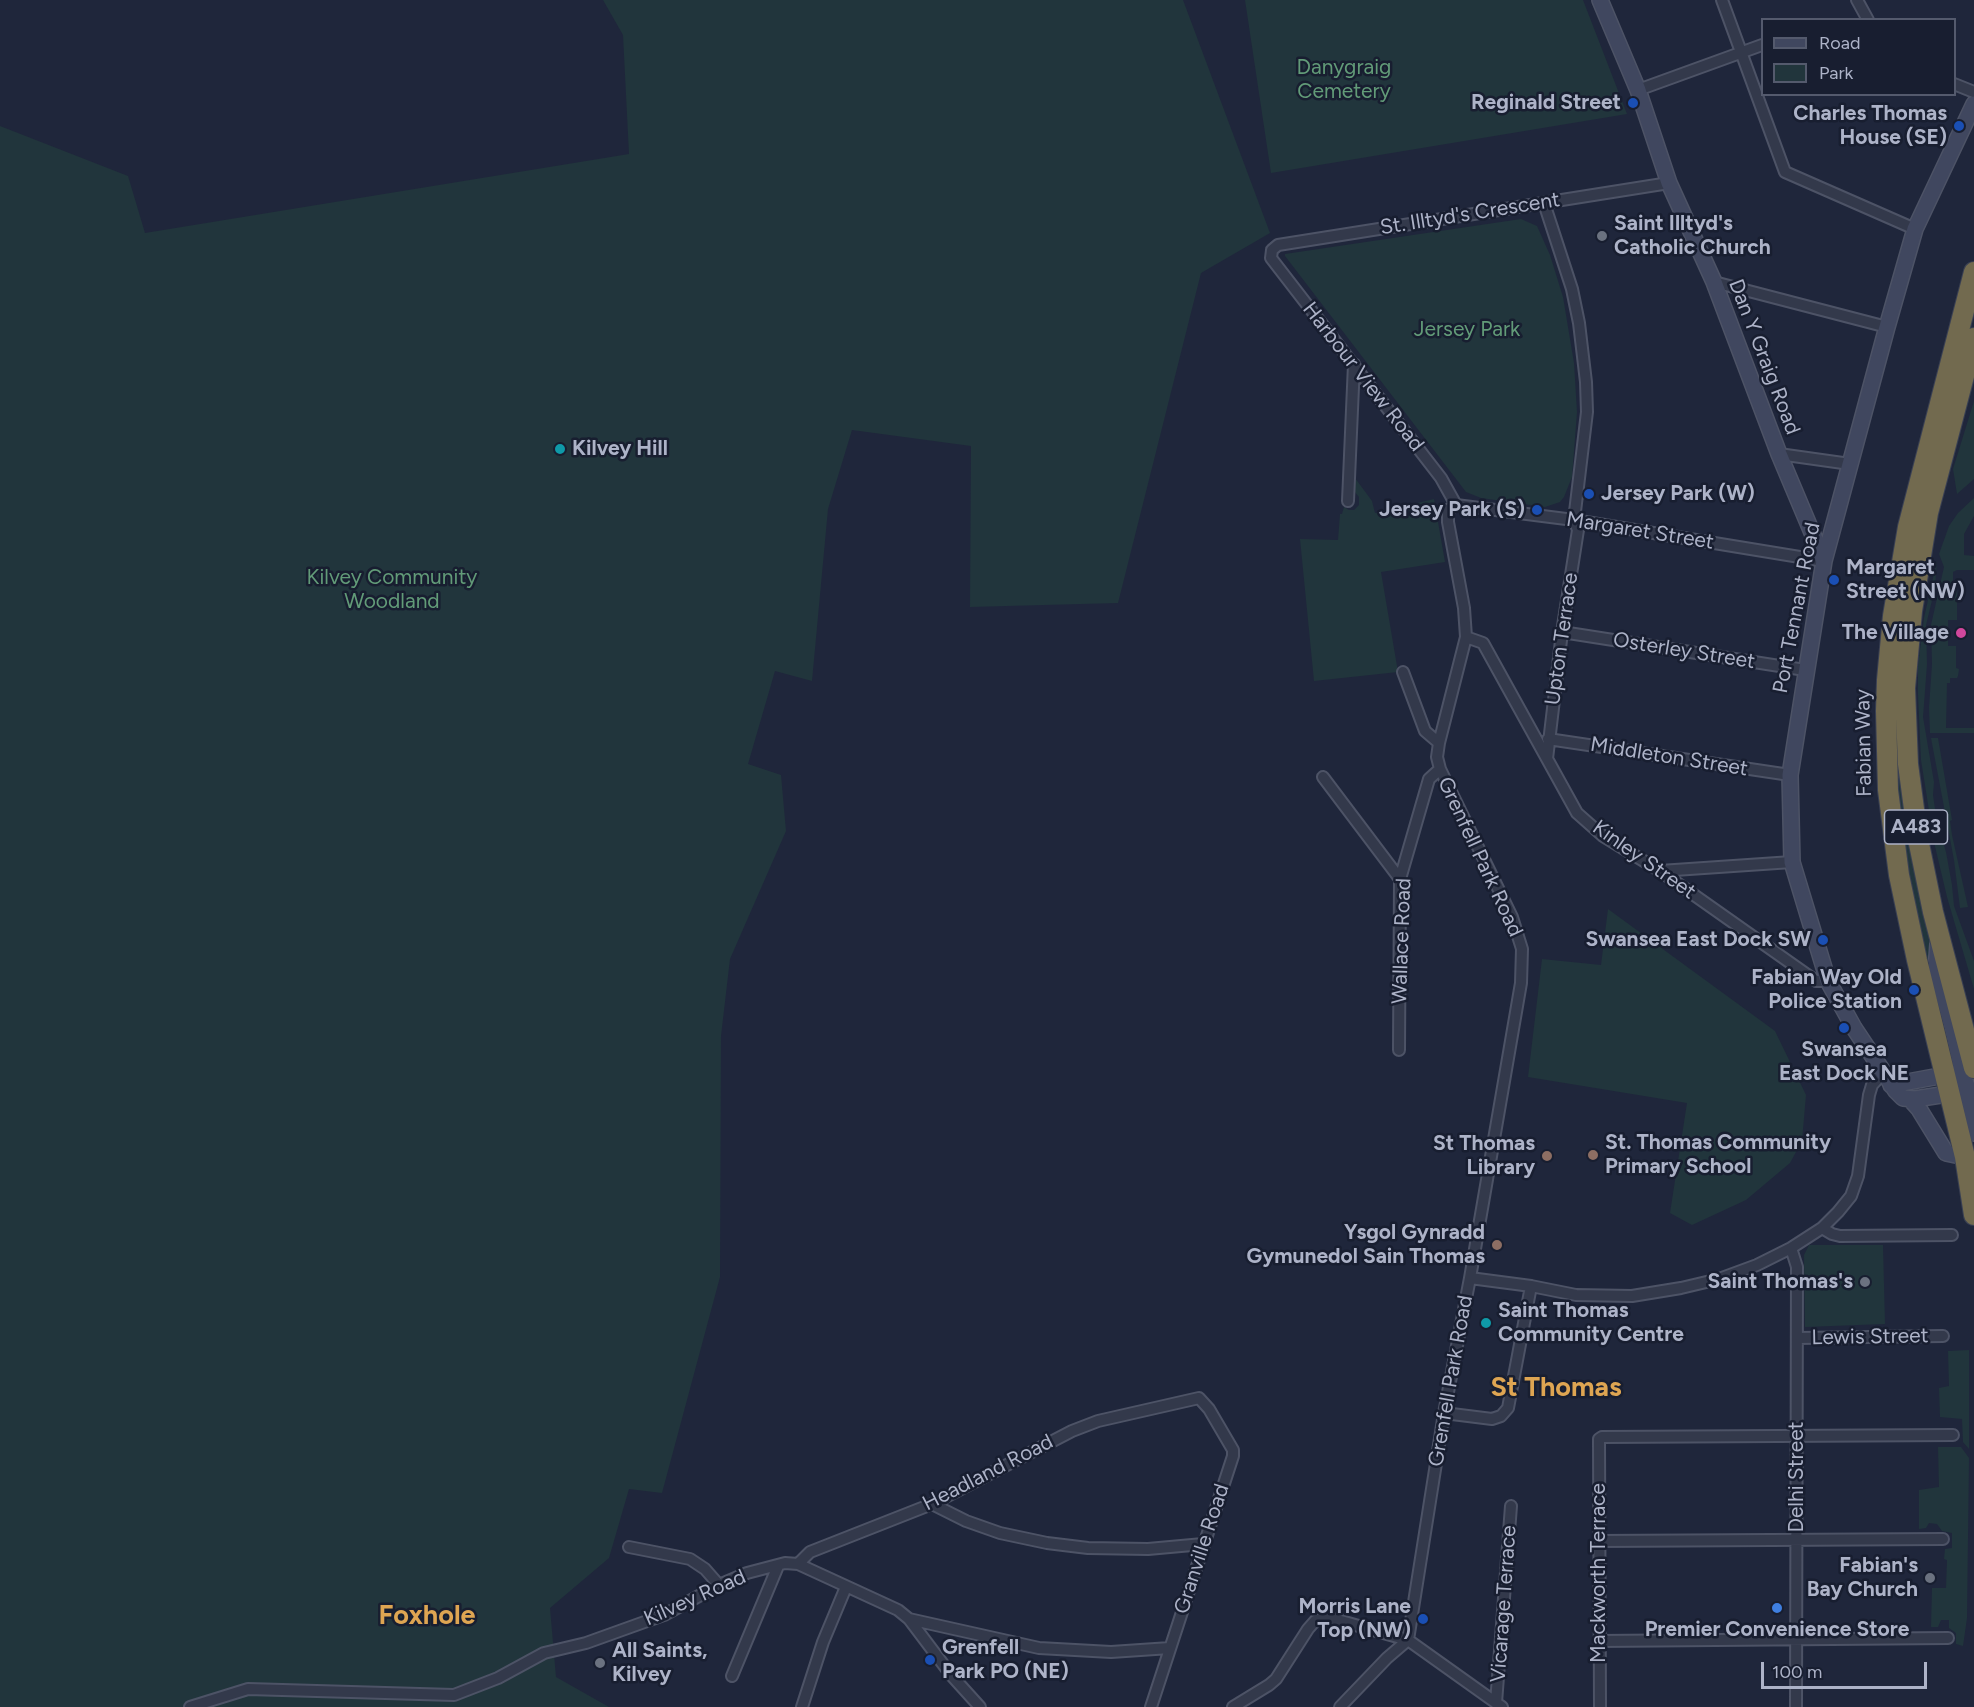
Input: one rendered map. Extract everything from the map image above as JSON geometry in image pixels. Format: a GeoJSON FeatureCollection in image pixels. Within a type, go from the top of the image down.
{"type":"FeatureCollection","features":[{"type":"Feature","properties":{"kind":"highway","name":"Fabian Way"},"geometry":{"type":"LineString","coordinates":[[1962,1082],[1917,960],[1894,846],[1887,773],[1887,680],[1893,616],[1908,527],[1974,272]]}},
{"type":"Feature","properties":{"kind":"highway","name":"Fabian Way"},"geometry":{"type":"LineString","coordinates":[[1974,338],[1928,513],[1907,657],[1906,719],[1912,798],[1924,870],[1939,933],[1962,1082],[1965,1157],[1974,1215]]}},
{"type":"Feature","properties":{"kind":"street","name":"Dan Y Graig Road"},"geometry":{"type":"LineString","coordinates":[[1600,0],[1638,90],[1669,183],[1714,282],[1779,454],[1824,561]]}},
{"type":"Feature","properties":{"kind":"street"},"geometry":{"type":"LineString","coordinates":[[1722,0],[1785,171],[1915,229]]}},
{"type":"Feature","properties":{"kind":"street"},"geometry":{"type":"LineString","coordinates":[[1857,0],[1867,18]]}},
{"type":"Feature","properties":{"kind":"street"},"geometry":{"type":"LineString","coordinates":[[1638,90],[1761,45]]}},
{"type":"Feature","properties":{"kind":"street"},"geometry":{"type":"LineString","coordinates":[[1956,85],[1974,92]]}},
{"type":"Feature","properties":{"kind":"street","name":"Port Tennant Road"},"geometry":{"type":"LineString","coordinates":[[1965,1157],[1946,1153],[1919,1109],[1910,1099],[1903,1098],[1887,1079],[1854,1028],[1828,981],[1792,862],[1790,775],[1824,561],[1887,327],[1915,229],[1974,104]]}},
{"type":"Feature","properties":{"kind":"street","name":"St. Illtyd's Crescent"},"geometry":{"type":"LineString","coordinates":[[1272,250],[1278,244],[1669,183]]}},
{"type":"Feature","properties":{"kind":"street","name":"Upton Terrace"},"geometry":{"type":"LineString","coordinates":[[1544,203],[1572,289],[1579,323],[1587,412],[1574,520],[1578,530],[1546,759]]}},
{"type":"Feature","properties":{"kind":"street","name":"Harbour View Road"},"geometry":{"type":"LineString","coordinates":[[1272,250],[1271,258],[1441,478],[1456,505]]}},
{"type":"Feature","properties":{"kind":"street"},"geometry":{"type":"LineString","coordinates":[[1714,282],[1887,327]]}},
{"type":"Feature","properties":{"kind":"street"},"geometry":{"type":"LineString","coordinates":[[1348,501],[1354,364]]}},
{"type":"Feature","properties":{"kind":"street"},"geometry":{"type":"LineString","coordinates":[[1779,454],[1850,464]]}},
{"type":"Feature","properties":{"kind":"street","name":"Margaret Street"},"geometry":{"type":"LineString","coordinates":[[1456,505],[1574,520],[1824,561]]}},
{"type":"Feature","properties":{"kind":"street","name":"Grenfell Park Road"},"geometry":{"type":"LineString","coordinates":[[1408,1640],[1444,1413],[1521,983],[1522,949],[1512,917],[1440,769],[1437,757],[1466,637],[1464,608],[1448,522],[1448,510],[1456,505]]}},
{"type":"Feature","properties":{"kind":"street","name":"Osterley Street"},"geometry":{"type":"LineString","coordinates":[[1562,632],[1805,670]]}},
{"type":"Feature","properties":{"kind":"street","name":"Kinley Street"},"geometry":{"type":"LineString","coordinates":[[1466,637],[1483,643],[1577,813],[1603,836],[1660,871],[1816,981],[1828,981]]}},
{"type":"Feature","properties":{"kind":"street"},"geometry":{"type":"LineString","coordinates":[[1403,672],[1425,731],[1439,743]]}},
{"type":"Feature","properties":{"kind":"street","name":"Middleton Street"},"geometry":{"type":"LineString","coordinates":[[1548,739],[1790,775]]}},
{"type":"Feature","properties":{"kind":"street","name":"Wallace Road"},"geometry":{"type":"LineString","coordinates":[[1399,1050],[1400,879],[1429,779],[1440,769]]}},
{"type":"Feature","properties":{"kind":"street"},"geometry":{"type":"LineString","coordinates":[[1323,777],[1400,879]]}},
{"type":"Feature","properties":{"kind":"street"},"geometry":{"type":"LineString","coordinates":[[1660,871],[1792,862]]}},
{"type":"Feature","properties":{"kind":"street"},"geometry":{"type":"LineString","coordinates":[[1470,1278],[1576,1295],[1632,1296],[1719,1279],[1757,1265],[1791,1248],[1822,1228],[1851,1196],[1858,1176],[1872,1085],[1887,1079],[1962,1082]]}},
{"type":"Feature","properties":{"kind":"street"},"geometry":{"type":"LineString","coordinates":[[1910,1099],[1962,1082]]}},
{"type":"Feature","properties":{"kind":"street"},"geometry":{"type":"LineString","coordinates":[[1962,1082],[1974,1133]]}},
{"type":"Feature","properties":{"kind":"street"},"geometry":{"type":"LineString","coordinates":[[1822,1228],[1840,1236],[1952,1235]]}},
{"type":"Feature","properties":{"kind":"street","name":"Delhi Street"},"geometry":{"type":"LineString","coordinates":[[1791,1248],[1797,1267],[1796,1707]]}},
{"type":"Feature","properties":{"kind":"street"},"geometry":{"type":"LineString","coordinates":[[1444,1413],[1492,1419],[1501,1416],[1508,1408],[1531,1286]]}},
{"type":"Feature","properties":{"kind":"street","name":"Lewis Street"},"geometry":{"type":"LineString","coordinates":[[1797,1338],[1943,1336]]}},
{"type":"Feature","properties":{"kind":"street","name":"Headland Road"},"geometry":{"type":"LineString","coordinates":[[798,1564],[810,1552],[932,1504],[1072,1431],[1098,1421],[1199,1398]]}},
{"type":"Feature","properties":{"kind":"street","name":"Granville Road"},"geometry":{"type":"LineString","coordinates":[[1151,1707],[1233,1456],[1233,1450],[1209,1409],[1199,1398]]}},
{"type":"Feature","properties":{"kind":"street"},"geometry":{"type":"LineString","coordinates":[[1797,1437],[1953,1435]]}},
{"type":"Feature","properties":{"kind":"street","name":"Mackworth Terrace"},"geometry":{"type":"LineString","coordinates":[[1600,1707],[1599,1439],[1602,1437],[1797,1437]]}},
{"type":"Feature","properties":{"kind":"street"},"geometry":{"type":"LineString","coordinates":[[932,1504],[966,1521],[1000,1533],[1047,1543],[1088,1548],[1148,1549],[1203,1545]]}},
{"type":"Feature","properties":{"kind":"street","name":"Vicarage Terrace"},"geometry":{"type":"LineString","coordinates":[[1499,1705],[1511,1506]]}},
{"type":"Feature","properties":{"kind":"street"},"geometry":{"type":"LineString","coordinates":[[1599,1540],[1943,1539]]}},
{"type":"Feature","properties":{"kind":"street"},"geometry":{"type":"LineString","coordinates":[[629,1547],[690,1559],[705,1569],[719,1585]]}},
{"type":"Feature","properties":{"kind":"street"},"geometry":{"type":"LineString","coordinates":[[732,1676],[782,1565],[798,1564],[898,1610],[909,1618],[952,1676],[980,1707]]}},
{"type":"Feature","properties":{"kind":"street","name":"Kilvey Road"},"geometry":{"type":"LineString","coordinates":[[190,1707],[248,1689],[454,1695],[498,1678],[544,1653],[586,1643],[664,1615],[719,1585],[747,1573],[782,1565]]}},
{"type":"Feature","properties":{"kind":"street"},"geometry":{"type":"LineString","coordinates":[[802,1707],[823,1642],[846,1587]]}},
{"type":"Feature","properties":{"kind":"street"},"geometry":{"type":"LineString","coordinates":[[1233,1707],[1276,1679],[1315,1621],[1327,1617],[1408,1640],[1499,1705]]}},
{"type":"Feature","properties":{"kind":"street"},"geometry":{"type":"LineString","coordinates":[[909,1618],[1039,1648],[1111,1652],[1170,1648]]}},
{"type":"Feature","properties":{"kind":"street"},"geometry":{"type":"LineString","coordinates":[[1599,1641],[1948,1638]]}},
{"type":"Feature","properties":{"kind":"street"},"geometry":{"type":"LineString","coordinates":[[1340,1707],[1387,1658],[1408,1640]]}},
{"type":"Feature","properties":{"kind":"green space","name":"Kilvey Community Woodland"},"geometry":{"type":"Polygon","coordinates":[[[603,0],[1183,0],[1270,233],[1201,273],[1118,603],[970,607],[971,446],[852,430],[828,509],[812,681],[775,671],[748,764],[781,775],[786,831],[730,959],[721,1036],[720,1277],[662,1493],[629,1489],[609,1558],[550,1608],[556,1677],[609,1707],[0,1707],[0,126],[128,176],[145,233],[629,154],[623,35],[603,0]]]}},
{"type":"Feature","properties":{"kind":"green space","name":"Danygraig Cemetery"},"geometry":{"type":"Polygon","coordinates":[[[1245,0],[1583,0],[1627,114],[1271,173],[1245,0]]]}},
{"type":"Feature","properties":{"kind":"green space","name":"Jersey Park"},"geometry":{"type":"Polygon","coordinates":[[[1521,219],[1537,226],[1550,255],[1563,297],[1574,363],[1577,412],[1572,477],[1560,502],[1545,507],[1481,498],[1466,492],[1285,256],[1285,254],[1521,219]]]}},
{"type":"Feature","properties":{"kind":"green space"},"geometry":{"type":"Polygon","coordinates":[[[1974,401],[1974,479],[1957,494],[1953,469],[1974,401]]]}},
{"type":"Feature","properties":{"kind":"green space"},"geometry":{"type":"Polygon","coordinates":[[[1355,478],[1372,501],[1375,513],[1434,499],[1445,562],[1381,572],[1398,672],[1314,681],[1300,539],[1338,540],[1340,514],[1344,507],[1354,510],[1359,505],[1359,497],[1353,490],[1355,478]]]}},
{"type":"Feature","properties":{"kind":"green space"},"geometry":{"type":"Polygon","coordinates":[[[1926,497],[1899,674],[1949,1033],[1941,1035],[1901,856],[1891,718],[1926,497]]]}},
{"type":"Feature","properties":{"kind":"green space"},"geometry":{"type":"Polygon","coordinates":[[[1974,498],[1974,516],[1964,534],[1964,555],[1974,556],[1974,570],[1953,572],[1953,585],[1957,585],[1957,620],[1948,620],[1948,646],[1956,646],[1956,668],[1959,669],[1957,678],[1950,678],[1950,683],[1947,683],[1946,728],[1974,728],[1974,733],[1930,733],[1931,625],[1944,567],[1939,554],[1949,526],[1958,513],[1974,498]]]}},
{"type":"Feature","properties":{"kind":"green space"},"geometry":{"type":"Polygon","coordinates":[[[1937,560],[1935,588],[1926,625],[1927,664],[1923,717],[1934,782],[1933,795],[1937,823],[1946,852],[1954,906],[1974,961],[1974,989],[1947,897],[1934,842],[1921,760],[1918,666],[1924,618],[1937,560]]]}},
{"type":"Feature","properties":{"kind":"green space"},"geometry":{"type":"Polygon","coordinates":[[[1931,738],[1938,738],[1952,820],[1950,821],[1952,835],[1968,907],[1960,908],[1954,860],[1931,738]]]}},
{"type":"Feature","properties":{"kind":"green space"},"geometry":{"type":"Polygon","coordinates":[[[1608,909],[1775,1031],[1806,1095],[1802,1141],[1790,1163],[1746,1200],[1692,1225],[1670,1213],[1687,1103],[1528,1077],[1542,959],[1601,965],[1608,909]]]}},
{"type":"Feature","properties":{"kind":"green space"},"geometry":{"type":"Polygon","coordinates":[[[1809,1245],[1883,1245],[1885,1324],[1805,1327],[1804,1255],[1809,1245]]]}},
{"type":"Feature","properties":{"kind":"green space"},"geometry":{"type":"Polygon","coordinates":[[[1969,1350],[1969,1449],[1963,1442],[1962,1419],[1940,1417],[1939,1388],[1949,1386],[1948,1351],[1969,1350]]]}},
{"type":"Feature","properties":{"kind":"green space"},"geometry":{"type":"Polygon","coordinates":[[[1938,1447],[1961,1447],[1969,1458],[1967,1618],[1963,1646],[1956,1644],[1956,1633],[1949,1628],[1949,1620],[1941,1620],[1938,1627],[1931,1627],[1932,1588],[1946,1588],[1945,1549],[1952,1548],[1952,1533],[1942,1531],[1937,1524],[1929,1523],[1926,1528],[1919,1529],[1919,1490],[1939,1487],[1938,1447]]]}},
{"type":"Feature","properties":{"kind":"place","name":"Reginald Street"},"geometry":{"type":"Point","coordinates":[1633,103]}},
{"type":"Feature","properties":{"kind":"place","name":"Charles Thomas House (SE)"},"geometry":{"type":"Point","coordinates":[1959,126]}},
{"type":"Feature","properties":{"kind":"place","name":"Saint Illtyd's Catholic Church"},"geometry":{"type":"Point","coordinates":[1602,236]}},
{"type":"Feature","properties":{"kind":"place","name":"Kilvey Hill"},"geometry":{"type":"Point","coordinates":[560,449]}},
{"type":"Feature","properties":{"kind":"place","name":"Jersey Park (W)"},"geometry":{"type":"Point","coordinates":[1589,494]}},
{"type":"Feature","properties":{"kind":"place","name":"Jersey Park (S)"},"geometry":{"type":"Point","coordinates":[1537,510]}},
{"type":"Feature","properties":{"kind":"place","name":"Margaret Street (NW)"},"geometry":{"type":"Point","coordinates":[1834,580]}},
{"type":"Feature","properties":{"kind":"place","name":"The Village"},"geometry":{"type":"Point","coordinates":[1961,633]}},
{"type":"Feature","properties":{"kind":"place","name":"Swansea East Dock SW"},"geometry":{"type":"Point","coordinates":[1823,940]}},
{"type":"Feature","properties":{"kind":"place","name":"Fabian Way Old Police Station"},"geometry":{"type":"Point","coordinates":[1914,990]}},
{"type":"Feature","properties":{"kind":"place","name":"Swansea East Dock NE"},"geometry":{"type":"Point","coordinates":[1844,1028]}},
{"type":"Feature","properties":{"kind":"place","name":"St. Thomas Community Primary School"},"geometry":{"type":"Point","coordinates":[1593,1155]}},
{"type":"Feature","properties":{"kind":"place","name":"St Thomas Library"},"geometry":{"type":"Point","coordinates":[1547,1156]}},
{"type":"Feature","properties":{"kind":"place","name":"Ysgol Gynradd Gymunedol Sain Thomas"},"geometry":{"type":"Point","coordinates":[1497,1245]}},
{"type":"Feature","properties":{"kind":"place","name":"Saint Thomas's"},"geometry":{"type":"Point","coordinates":[1865,1282]}},
{"type":"Feature","properties":{"kind":"place","name":"Saint Thomas Community Centre"},"geometry":{"type":"Point","coordinates":[1486,1323]}},
{"type":"Feature","properties":{"kind":"place","name":"Fabian's Bay Church"},"geometry":{"type":"Point","coordinates":[1930,1578]}},
{"type":"Feature","properties":{"kind":"place","name":"Premier Convenience Store"},"geometry":{"type":"Point","coordinates":[1777,1608]}},
{"type":"Feature","properties":{"kind":"place","name":"Morris Lane Top (NW)"},"geometry":{"type":"Point","coordinates":[1423,1619]}},
{"type":"Feature","properties":{"kind":"place","name":"Grenfell Park PO (NE)"},"geometry":{"type":"Point","coordinates":[930,1660]}},
{"type":"Feature","properties":{"kind":"place","name":"All Saints, Kilvey"},"geometry":{"type":"Point","coordinates":[600,1663]}},
{"type":"Feature","properties":{"kind":"district","name":"St Thomas"},"geometry":{"type":"Point","coordinates":[1556,1388]}},
{"type":"Feature","properties":{"kind":"district","name":"Foxhole"},"geometry":{"type":"Point","coordinates":[427,1616]}}]}
